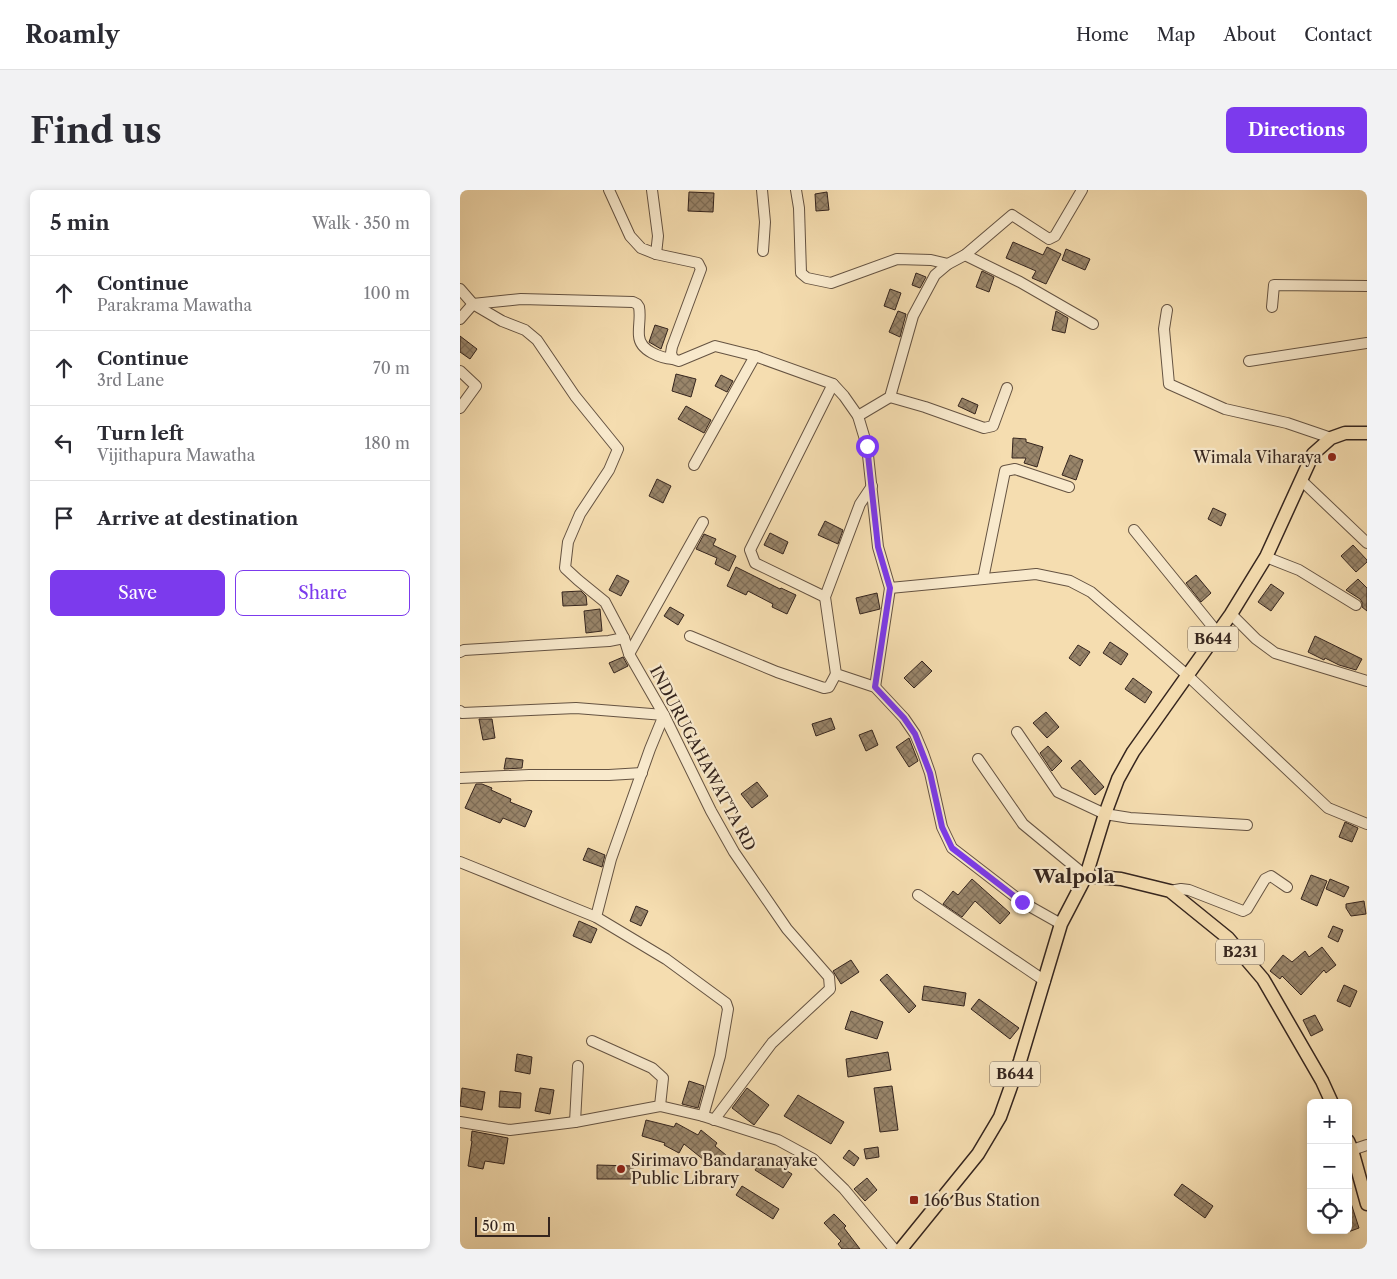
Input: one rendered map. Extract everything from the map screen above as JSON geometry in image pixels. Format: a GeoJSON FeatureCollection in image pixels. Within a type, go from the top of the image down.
{"type":"FeatureCollection","features":[{"type":"Feature","properties":{"kind":"main road"},"geometry":{"type":"LineString","coordinates":[[1331,438],[1345,433],[1367,433]]}},
{"type":"Feature","properties":{"kind":"main road","name":"B644"},"geometry":{"type":"LineString","coordinates":[[901,1249],[978,1154],[1000,1117],[1020,1061],[1061,924],[1086,876],[1118,779],[1134,752],[1231,614],[1266,556],[1313,454],[1331,438]]}},
{"type":"Feature","properties":{"kind":"main road","name":"B231"},"geometry":{"type":"LineString","coordinates":[[1086,876],[1122,879],[1170,891],[1228,938],[1264,979],[1322,1081],[1330,1099]]}},
{"type":"Feature","properties":{"kind":"main road"},"geometry":{"type":"LineString","coordinates":[[1352,1153],[1367,1204]]}},
{"type":"Feature","properties":{"kind":"street"},"geometry":{"type":"LineString","coordinates":[[609,190],[630,236],[641,248],[656,254],[698,263],[701,269],[672,347],[673,359]]}},
{"type":"Feature","properties":{"kind":"street"},"geometry":{"type":"LineString","coordinates":[[652,190],[658,236],[656,254]]}},
{"type":"Feature","properties":{"kind":"street"},"geometry":{"type":"LineString","coordinates":[[762,190],[765,222],[763,251]]}},
{"type":"Feature","properties":{"kind":"street"},"geometry":{"type":"LineString","coordinates":[[796,190],[799,208],[801,273],[807,278],[831,283],[896,259],[931,260],[948,264]]}},
{"type":"Feature","properties":{"kind":"street"},"geometry":{"type":"LineString","coordinates":[[858,416],[890,397],[913,316],[935,275],[948,264],[965,255],[1012,215],[1049,239],[1055,236],[1082,190]]}},
{"type":"Feature","properties":{"kind":"street"},"geometry":{"type":"LineString","coordinates":[[965,255],[1020,282],[1093,324]]}},
{"type":"Feature","properties":{"kind":"street"},"geometry":{"type":"LineString","coordinates":[[1272,307],[1274,285],[1367,286]]}},
{"type":"Feature","properties":{"kind":"street"},"geometry":{"type":"LineString","coordinates":[[460,290],[473,304]]}},
{"type":"Feature","properties":{"kind":"street"},"geometry":{"type":"LineString","coordinates":[[460,319],[473,304],[521,299],[633,302],[640,307],[638,335],[640,342],[647,350],[662,358],[679,361],[715,346],[755,356],[833,384],[858,416],[867,446],[878,547],[890,588],[875,687]]}},
{"type":"Feature","properties":{"kind":"street","name":"INDURUGAHAWATTA RD"},"geometry":{"type":"LineString","coordinates":[[473,304],[502,321],[525,330],[537,340],[575,396],[618,449],[610,470],[580,514],[568,542],[565,568],[605,602],[624,638],[629,654],[664,716],[711,811],[734,852],[786,929],[830,977],[830,989],[772,1043],[714,1120]]}},
{"type":"Feature","properties":{"kind":"street"},"geometry":{"type":"LineString","coordinates":[[1167,310],[1164,329],[1169,384],[1225,409],[1287,423],[1331,438]]}},
{"type":"Feature","properties":{"kind":"street"},"geometry":{"type":"LineString","coordinates":[[1249,360],[1367,343]]}},
{"type":"Feature","properties":{"kind":"street"},"geometry":{"type":"LineString","coordinates":[[694,466],[755,356]]}},
{"type":"Feature","properties":{"kind":"street"},"geometry":{"type":"LineString","coordinates":[[460,371],[476,386],[460,408]]}},
{"type":"Feature","properties":{"kind":"street"},"geometry":{"type":"LineString","coordinates":[[825,597],[755,564],[750,550],[833,384]]}},
{"type":"Feature","properties":{"kind":"street"},"geometry":{"type":"LineString","coordinates":[[890,397],[984,428],[993,426],[1007,388]]}},
{"type":"Feature","properties":{"kind":"street"},"geometry":{"type":"LineString","coordinates":[[983,579],[1005,471],[1015,469],[1070,487]]}},
{"type":"Feature","properties":{"kind":"street"},"geometry":{"type":"LineString","coordinates":[[1301,480],[1367,543]]}},
{"type":"Feature","properties":{"kind":"street"},"geometry":{"type":"LineString","coordinates":[[690,636],[777,672],[824,688],[829,687],[836,674],[825,597],[860,504],[872,486]]}},
{"type":"Feature","properties":{"kind":"street"},"geometry":{"type":"LineString","coordinates":[[629,654],[704,522]]}},
{"type":"Feature","properties":{"kind":"street"},"geometry":{"type":"LineString","coordinates":[[1134,530],[1217,632]]}},
{"type":"Feature","properties":{"kind":"street"},"geometry":{"type":"LineString","coordinates":[[1266,556],[1299,570],[1356,605]]}},
{"type":"Feature","properties":{"kind":"street"},"geometry":{"type":"LineString","coordinates":[[890,588],[1036,574],[1070,581],[1091,592],[1188,675],[1328,808],[1367,824]]}},
{"type":"Feature","properties":{"kind":"street"},"geometry":{"type":"LineString","coordinates":[[1231,614],[1256,639],[1275,653],[1367,681]]}},
{"type":"Feature","properties":{"kind":"street"},"geometry":{"type":"LineString","coordinates":[[460,652],[464,650],[609,641],[624,638]]}},
{"type":"Feature","properties":{"kind":"street"},"geometry":{"type":"LineString","coordinates":[[836,674],[875,687],[904,718],[915,734],[930,773],[942,827],[952,848],[1022,902],[1061,924]]}},
{"type":"Feature","properties":{"kind":"street"},"geometry":{"type":"LineString","coordinates":[[460,711],[462,713],[576,708],[664,716],[650,749],[611,859],[596,917]]}},
{"type":"Feature","properties":{"kind":"street"},"geometry":{"type":"LineString","coordinates":[[1017,732],[1058,792],[1105,814],[1130,818],[1247,825]]}},
{"type":"Feature","properties":{"kind":"street"},"geometry":{"type":"LineString","coordinates":[[978,759],[1022,824],[1086,876]]}},
{"type":"Feature","properties":{"kind":"street"},"geometry":{"type":"LineString","coordinates":[[460,778],[642,773]]}},
{"type":"Feature","properties":{"kind":"street"},"geometry":{"type":"LineString","coordinates":[[460,862],[596,917],[666,959],[726,1003],[728,1009],[720,1056],[703,1116]]}},
{"type":"Feature","properties":{"kind":"street"},"geometry":{"type":"LineString","coordinates":[[1170,891],[1189,890],[1242,910],[1247,909],[1265,879],[1271,876],[1287,886]]}},
{"type":"Feature","properties":{"kind":"street"},"geometry":{"type":"LineString","coordinates":[[918,895],[1045,981]]}},
{"type":"Feature","properties":{"kind":"street"},"geometry":{"type":"LineString","coordinates":[[592,1041],[652,1068],[663,1078],[660,1106]]}},
{"type":"Feature","properties":{"kind":"street"},"geometry":{"type":"LineString","coordinates":[[575,1122],[578,1066]]}},
{"type":"Feature","properties":{"kind":"street"},"geometry":{"type":"LineString","coordinates":[[460,1122],[510,1130],[575,1122],[660,1106],[703,1116],[778,1140],[813,1159],[844,1189],[894,1249]]}},
{"type":"Feature","properties":{"kind":"street"},"geometry":{"type":"LineString","coordinates":[[1352,1146],[1367,1146]]}},
{"type":"Feature","properties":{"kind":"building"},"geometry":{"type":"Polygon","coordinates":[[[689,192],[714,193],[713,212],[688,211],[689,192]]]}},
{"type":"Feature","properties":{"kind":"building"},"geometry":{"type":"Polygon","coordinates":[[[827,192],[829,210],[816,211],[815,194],[827,192]]]}},
{"type":"Feature","properties":{"kind":"building"},"geometry":{"type":"Polygon","coordinates":[[[1013,242],[1043,255],[1047,247],[1061,254],[1046,284],[1032,278],[1036,271],[1006,258],[1013,242]]]}},
{"type":"Feature","properties":{"kind":"building"},"geometry":{"type":"Polygon","coordinates":[[[1066,249],[1090,259],[1085,270],[1062,260],[1066,249]]]}},
{"type":"Feature","properties":{"kind":"building"},"geometry":{"type":"Polygon","coordinates":[[[982,271],[994,277],[989,292],[976,287],[982,271]]]}},
{"type":"Feature","properties":{"kind":"building"},"geometry":{"type":"Polygon","coordinates":[[[916,273],[926,277],[920,288],[912,285],[916,273]]]}},
{"type":"Feature","properties":{"kind":"building"},"geometry":{"type":"Polygon","coordinates":[[[890,289],[901,293],[895,310],[884,306],[890,289]]]}},
{"type":"Feature","properties":{"kind":"building"},"geometry":{"type":"Polygon","coordinates":[[[898,311],[906,314],[900,337],[889,332],[898,311]]]}},
{"type":"Feature","properties":{"kind":"building"},"geometry":{"type":"Polygon","coordinates":[[[1056,311],[1068,318],[1065,333],[1052,330],[1056,311]]]}},
{"type":"Feature","properties":{"kind":"building"},"geometry":{"type":"Polygon","coordinates":[[[655,325],[668,329],[661,349],[649,342],[655,325]]]}},
{"type":"Feature","properties":{"kind":"building"},"geometry":{"type":"Polygon","coordinates":[[[460,336],[477,349],[470,359],[460,352],[460,336]]]}},
{"type":"Feature","properties":{"kind":"building"},"geometry":{"type":"Polygon","coordinates":[[[676,374],[696,379],[691,397],[672,391],[676,374]]]}},
{"type":"Feature","properties":{"kind":"building"},"geometry":{"type":"Polygon","coordinates":[[[721,375],[733,381],[727,392],[715,386],[721,375]]]}},
{"type":"Feature","properties":{"kind":"building"},"geometry":{"type":"Polygon","coordinates":[[[962,398],[978,405],[975,414],[958,406],[962,398]]]}},
{"type":"Feature","properties":{"kind":"building"},"geometry":{"type":"Polygon","coordinates":[[[686,406],[711,420],[704,433],[678,419],[686,406]]]}},
{"type":"Feature","properties":{"kind":"building"},"geometry":{"type":"Polygon","coordinates":[[[1013,438],[1026,439],[1026,442],[1043,447],[1037,467],[1024,463],[1026,458],[1012,458],[1013,438]]]}},
{"type":"Feature","properties":{"kind":"building"},"geometry":{"type":"Polygon","coordinates":[[[1070,455],[1083,460],[1076,480],[1062,475],[1070,455]]]}},
{"type":"Feature","properties":{"kind":"building"},"geometry":{"type":"Polygon","coordinates":[[[657,479],[671,486],[663,503],[649,496],[657,479]]]}},
{"type":"Feature","properties":{"kind":"building"},"geometry":{"type":"Polygon","coordinates":[[[1213,508],[1226,514],[1221,526],[1208,519],[1213,508]]]}},
{"type":"Feature","properties":{"kind":"building"},"geometry":{"type":"Polygon","coordinates":[[[825,521],[843,530],[838,544],[818,535],[825,521]]]}},
{"type":"Feature","properties":{"kind":"building"},"geometry":{"type":"Polygon","coordinates":[[[770,533],[788,542],[783,554],[764,545],[770,533]]]}},
{"type":"Feature","properties":{"kind":"building"},"geometry":{"type":"Polygon","coordinates":[[[704,534],[716,539],[713,545],[736,556],[729,571],[715,564],[717,558],[696,549],[704,534]]]}},
{"type":"Feature","properties":{"kind":"building"},"geometry":{"type":"Polygon","coordinates":[[[1353,545],[1367,560],[1356,572],[1341,556],[1353,545]]]}},
{"type":"Feature","properties":{"kind":"building"},"geometry":{"type":"Polygon","coordinates":[[[736,567],[796,595],[787,614],[772,607],[773,604],[748,591],[746,595],[727,586],[736,567]]]}},
{"type":"Feature","properties":{"kind":"building"},"geometry":{"type":"Polygon","coordinates":[[[617,575],[629,581],[621,596],[609,590],[617,575]]]}},
{"type":"Feature","properties":{"kind":"building"},"geometry":{"type":"Polygon","coordinates":[[[1196,575],[1211,593],[1201,602],[1186,583],[1196,575]]]}},
{"type":"Feature","properties":{"kind":"building"},"geometry":{"type":"Polygon","coordinates":[[[1358,579],[1367,588],[1367,611],[1362,607],[1360,599],[1346,590],[1358,579]]]}},
{"type":"Feature","properties":{"kind":"building"},"geometry":{"type":"Polygon","coordinates":[[[1271,584],[1284,593],[1271,611],[1258,602],[1271,584]]]}},
{"type":"Feature","properties":{"kind":"building"},"geometry":{"type":"Polygon","coordinates":[[[581,591],[586,596],[587,605],[563,606],[562,592],[581,591]]]}},
{"type":"Feature","properties":{"kind":"building"},"geometry":{"type":"Polygon","coordinates":[[[877,593],[880,609],[860,614],[856,598],[877,593]]]}},
{"type":"Feature","properties":{"kind":"building"},"geometry":{"type":"Polygon","coordinates":[[[670,607],[684,615],[678,625],[664,616],[670,607]]]}},
{"type":"Feature","properties":{"kind":"building"},"geometry":{"type":"Polygon","coordinates":[[[600,609],[602,631],[586,633],[584,611],[600,609]]]}},
{"type":"Feature","properties":{"kind":"building"},"geometry":{"type":"Polygon","coordinates":[[[1315,636],[1362,659],[1356,670],[1325,658],[1324,660],[1308,652],[1315,636]]]}},
{"type":"Feature","properties":{"kind":"building"},"geometry":{"type":"Polygon","coordinates":[[[1110,642],[1128,654],[1121,665],[1103,653],[1110,642]]]}},
{"type":"Feature","properties":{"kind":"building"},"geometry":{"type":"Polygon","coordinates":[[[1078,645],[1090,652],[1080,666],[1069,658],[1078,645]]]}},
{"type":"Feature","properties":{"kind":"building"},"geometry":{"type":"Polygon","coordinates":[[[623,657],[628,666],[614,673],[609,663],[623,657]]]}},
{"type":"Feature","properties":{"kind":"building"},"geometry":{"type":"Polygon","coordinates":[[[922,661],[932,671],[914,688],[904,678],[922,661]]]}},
{"type":"Feature","properties":{"kind":"building"},"geometry":{"type":"Polygon","coordinates":[[[1133,678],[1152,692],[1145,703],[1125,689],[1133,678]]]}},
{"type":"Feature","properties":{"kind":"building"},"geometry":{"type":"Polygon","coordinates":[[[1046,712],[1059,727],[1047,738],[1033,723],[1046,712]]]}},
{"type":"Feature","properties":{"kind":"building"},"geometry":{"type":"Polygon","coordinates":[[[831,718],[835,729],[816,736],[812,724],[831,718]]]}},
{"type":"Feature","properties":{"kind":"building"},"geometry":{"type":"Polygon","coordinates":[[[479,719],[492,719],[495,738],[483,740],[479,719]]]}},
{"type":"Feature","properties":{"kind":"building"},"geometry":{"type":"Polygon","coordinates":[[[872,730],[878,745],[866,751],[859,735],[872,730]]]}},
{"type":"Feature","properties":{"kind":"building"},"geometry":{"type":"Polygon","coordinates":[[[909,738],[918,761],[909,767],[896,747],[909,738]]]}},
{"type":"Feature","properties":{"kind":"building"},"geometry":{"type":"Polygon","coordinates":[[[1048,746],[1062,761],[1052,771],[1040,753],[1048,746]]]}},
{"type":"Feature","properties":{"kind":"building"},"geometry":{"type":"Polygon","coordinates":[[[506,758],[523,760],[522,768],[504,769],[506,758]]]}},
{"type":"Feature","properties":{"kind":"building"},"geometry":{"type":"Polygon","coordinates":[[[1080,760],[1104,787],[1095,795],[1071,768],[1080,760]]]}},
{"type":"Feature","properties":{"kind":"building"},"geometry":{"type":"Polygon","coordinates":[[[757,782],[768,796],[752,808],[741,794],[757,782]]]}},
{"type":"Feature","properties":{"kind":"building"},"geometry":{"type":"Polygon","coordinates":[[[476,784],[492,788],[491,790],[511,799],[510,802],[532,811],[525,827],[503,818],[500,823],[465,808],[476,784]]]}},
{"type":"Feature","properties":{"kind":"building"},"geometry":{"type":"Polygon","coordinates":[[[1345,822],[1358,828],[1352,842],[1339,837],[1345,822]]]}},
{"type":"Feature","properties":{"kind":"building"},"geometry":{"type":"Polygon","coordinates":[[[588,848],[605,855],[602,867],[583,860],[588,848]]]}},
{"type":"Feature","properties":{"kind":"building"},"geometry":{"type":"Polygon","coordinates":[[[1311,875],[1327,881],[1317,906],[1301,899],[1311,875]]]}},
{"type":"Feature","properties":{"kind":"building"},"geometry":{"type":"Polygon","coordinates":[[[972,879],[1010,913],[1000,924],[975,901],[962,917],[943,904],[953,891],[958,895],[972,879]]]}},
{"type":"Feature","properties":{"kind":"building"},"geometry":{"type":"Polygon","coordinates":[[[1330,879],[1349,887],[1344,897],[1326,889],[1330,879]]]}},
{"type":"Feature","properties":{"kind":"building"},"geometry":{"type":"Polygon","coordinates":[[[1364,901],[1366,914],[1351,916],[1346,908],[1346,904],[1364,901]]]}},
{"type":"Feature","properties":{"kind":"building"},"geometry":{"type":"Polygon","coordinates":[[[636,906],[648,911],[641,926],[630,921],[636,906]]]}},
{"type":"Feature","properties":{"kind":"building"},"geometry":{"type":"Polygon","coordinates":[[[579,921],[597,929],[591,943],[573,936],[579,921]]]}},
{"type":"Feature","properties":{"kind":"building"},"geometry":{"type":"Polygon","coordinates":[[[1333,926],[1343,930],[1338,942],[1328,937],[1333,926]]]}},
{"type":"Feature","properties":{"kind":"building"},"geometry":{"type":"Polygon","coordinates":[[[1322,947],[1336,965],[1326,973],[1324,970],[1301,995],[1282,976],[1280,979],[1270,971],[1283,955],[1292,962],[1305,951],[1309,957],[1322,947]]]}},
{"type":"Feature","properties":{"kind":"building"},"geometry":{"type":"Polygon","coordinates":[[[851,960],[859,972],[841,984],[833,971],[851,960]]]}},
{"type":"Feature","properties":{"kind":"building"},"geometry":{"type":"Polygon","coordinates":[[[887,974],[916,1006],[909,1013],[880,980],[887,974]]]}},
{"type":"Feature","properties":{"kind":"building"},"geometry":{"type":"Polygon","coordinates":[[[1344,985],[1357,991],[1350,1007],[1337,1001],[1344,985]]]}},
{"type":"Feature","properties":{"kind":"building"},"geometry":{"type":"Polygon","coordinates":[[[924,986],[966,993],[964,1006],[922,1000],[924,986]]]}},
{"type":"Feature","properties":{"kind":"building"},"geometry":{"type":"Polygon","coordinates":[[[979,999],[1019,1028],[1010,1039],[971,1009],[979,999]]]}},
{"type":"Feature","properties":{"kind":"building"},"geometry":{"type":"Polygon","coordinates":[[[851,1011],[883,1022],[877,1039],[845,1029],[851,1011]]]}},
{"type":"Feature","properties":{"kind":"building"},"geometry":{"type":"Polygon","coordinates":[[[1315,1015],[1323,1030],[1311,1036],[1303,1020],[1315,1015]]]}},
{"type":"Feature","properties":{"kind":"building"},"geometry":{"type":"Polygon","coordinates":[[[888,1052],[891,1070],[848,1077],[846,1059],[888,1052]]]}},
{"type":"Feature","properties":{"kind":"building"},"geometry":{"type":"Polygon","coordinates":[[[517,1054],[532,1057],[530,1074],[515,1071],[517,1054]]]}},
{"type":"Feature","properties":{"kind":"building"},"geometry":{"type":"Polygon","coordinates":[[[689,1081],[704,1086],[698,1108],[682,1104],[689,1081]]]}},
{"type":"Feature","properties":{"kind":"building"},"geometry":{"type":"Polygon","coordinates":[[[892,1086],[898,1130],[880,1132],[874,1088],[892,1086]]]}},
{"type":"Feature","properties":{"kind":"building"},"geometry":{"type":"Polygon","coordinates":[[[462,1088],[485,1092],[482,1110],[460,1106],[462,1088]]]}},
{"type":"Feature","properties":{"kind":"building"},"geometry":{"type":"Polygon","coordinates":[[[540,1088],[554,1090],[550,1114],[535,1111],[540,1088]]]}},
{"type":"Feature","properties":{"kind":"building"},"geometry":{"type":"Polygon","coordinates":[[[747,1088],[769,1105],[754,1125],[732,1108],[747,1088]]]}},
{"type":"Feature","properties":{"kind":"building"},"geometry":{"type":"Polygon","coordinates":[[[500,1091],[521,1093],[520,1108],[499,1107],[500,1091]]]}},
{"type":"Feature","properties":{"kind":"building"},"geometry":{"type":"Polygon","coordinates":[[[798,1095],[844,1122],[831,1144],[784,1116],[798,1095]]]}},
{"type":"Feature","properties":{"kind":"building"},"geometry":{"type":"Polygon","coordinates":[[[646,1120],[674,1127],[676,1123],[698,1135],[701,1130],[717,1143],[715,1146],[726,1155],[717,1166],[706,1157],[704,1160],[684,1144],[679,1153],[664,1145],[665,1143],[642,1136],[646,1120]]]}},
{"type":"Feature","properties":{"kind":"building"},"geometry":{"type":"Polygon","coordinates":[[[472,1131],[508,1138],[504,1164],[485,1161],[483,1169],[468,1166],[472,1131]]]}},
{"type":"Feature","properties":{"kind":"building"},"geometry":{"type":"Polygon","coordinates":[[[878,1147],[879,1157],[866,1159],[864,1149],[878,1147]]]}},
{"type":"Feature","properties":{"kind":"building"},"geometry":{"type":"Polygon","coordinates":[[[849,1150],[859,1158],[854,1166],[843,1158],[849,1150]]]}},
{"type":"Feature","properties":{"kind":"building"},"geometry":{"type":"Polygon","coordinates":[[[764,1157],[792,1174],[783,1188],[755,1170],[764,1157]]]}},
{"type":"Feature","properties":{"kind":"building"},"geometry":{"type":"Polygon","coordinates":[[[597,1165],[633,1166],[633,1179],[597,1179],[597,1165]]]}},
{"type":"Feature","properties":{"kind":"building"},"geometry":{"type":"Polygon","coordinates":[[[867,1178],[877,1190],[865,1201],[854,1189],[867,1178]]]}},
{"type":"Feature","properties":{"kind":"building"},"geometry":{"type":"Polygon","coordinates":[[[1182,1184],[1213,1206],[1205,1218],[1174,1195],[1182,1184]]]}},
{"type":"Feature","properties":{"kind":"building"},"geometry":{"type":"Polygon","coordinates":[[[742,1186],[779,1209],[773,1219],[736,1195],[742,1186]]]}},
{"type":"Feature","properties":{"kind":"building"},"geometry":{"type":"Polygon","coordinates":[[[1352,1206],[1359,1228],[1352,1231],[1352,1206]]]}},
{"type":"Feature","properties":{"kind":"building"},"geometry":{"type":"Polygon","coordinates":[[[834,1214],[846,1226],[844,1228],[860,1249],[842,1249],[838,1244],[841,1241],[824,1223],[834,1214]]]}},
{"type":"Feature","properties":{"kind":"place","name":"Wimala Viharaya"},"geometry":{"type":"Point","coordinates":[1332,457]}},
{"type":"Feature","properties":{"kind":"place","name":"Sirimavo Bandaranayake Public Library"},"geometry":{"type":"Point","coordinates":[621,1169]}},
{"type":"Feature","properties":{"kind":"place","name":"166 Bus Station"},"geometry":{"type":"Point","coordinates":[914,1200]}},
{"type":"Feature","properties":{"kind":"district","name":"Walpola"},"geometry":{"type":"Point","coordinates":[1074,876]}},
{"type":"Feature","properties":{"kind":"route"},"geometry":{"type":"LineString","coordinates":[[867,446],[878,547],[890,588],[875,687],[904,718],[915,734],[930,773],[942,827],[952,848],[1022,902]]}}]}
